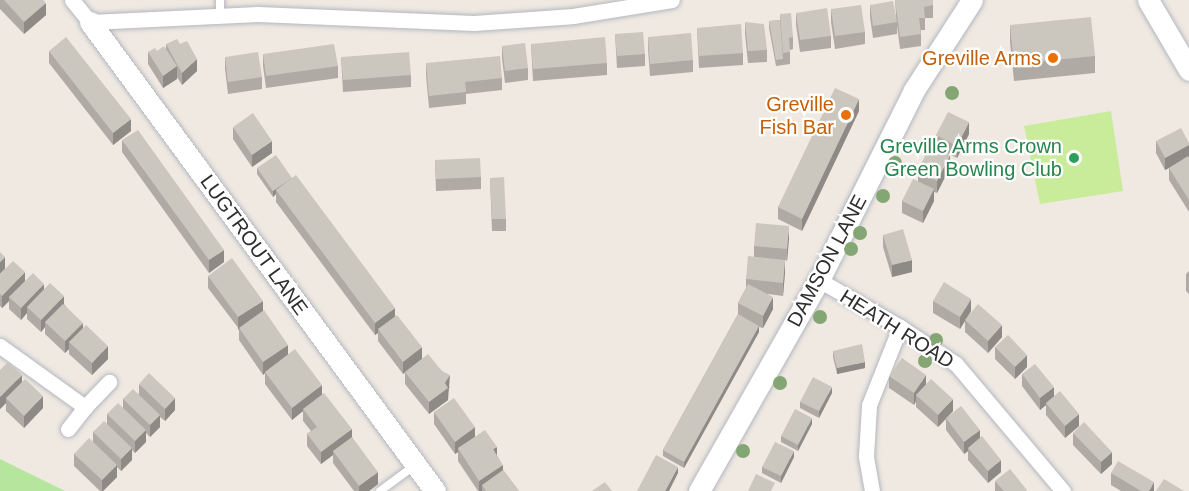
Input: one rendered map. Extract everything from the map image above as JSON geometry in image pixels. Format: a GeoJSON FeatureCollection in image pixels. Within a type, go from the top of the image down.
{"type":"FeatureCollection","features":[{"type":"Feature","properties":{"kind":"street","name":"LUGTROUT LANE"},"geometry":{"type":"LineString","coordinates":[[72,0],[435,491]]}},
{"type":"Feature","properties":{"kind":"street"},"geometry":{"type":"LineString","coordinates":[[90,22],[258,14],[474,23],[573,16],[672,0]]}},
{"type":"Feature","properties":{"kind":"street","name":"DAMSON LANE"},"geometry":{"type":"LineString","coordinates":[[699,491],[819,280],[914,90],[972,0]]}},
{"type":"Feature","properties":{"kind":"street"},"geometry":{"type":"LineString","coordinates":[[1148,0],[1189,70]]}},
{"type":"Feature","properties":{"kind":"street","name":"HEATH ROAD"},"geometry":{"type":"LineString","coordinates":[[819,280],[900,327],[956,364],[1063,491]]}},
{"type":"Feature","properties":{"kind":"street"},"geometry":{"type":"LineString","coordinates":[[872,491],[866,456],[869,405],[900,327]]}},
{"type":"Feature","properties":{"kind":"street"},"geometry":{"type":"LineString","coordinates":[[0,346],[85,407]]}},
{"type":"Feature","properties":{"kind":"street"},"geometry":{"type":"LineString","coordinates":[[68,429],[109,382]]}},
{"type":"Feature","properties":{"kind":"lane"},"geometry":{"type":"LineString","coordinates":[[220,0],[220,16]]}},
{"type":"Feature","properties":{"kind":"lane"},"geometry":{"type":"LineString","coordinates":[[380,491],[415,465]]}},
{"type":"Feature","properties":{"kind":"green space","name":"Greville Arms Crown Green Bowling Club"},"geometry":{"type":"Polygon","coordinates":[[[1111,111],[1123,191],[1040,204],[1024,126],[1111,111]]]}},
{"type":"Feature","properties":{"kind":"green space"},"geometry":{"type":"Polygon","coordinates":[[[0,459],[65,491],[0,491],[0,459]]]}},
{"type":"Feature","properties":{"kind":"building"},"geometry":{"type":"Polygon","coordinates":[[[4,0],[43,0],[46,3],[24,22],[4,0]]]}},
{"type":"Feature","properties":{"kind":"building"},"geometry":{"type":"Polygon","coordinates":[[[895,0],[933,0],[933,5],[924,7],[925,18],[919,18],[921,34],[900,37],[895,0]]]}},
{"type":"Feature","properties":{"kind":"building"},"geometry":{"type":"Polygon","coordinates":[[[893,1],[897,22],[873,26],[870,5],[893,1]]]}},
{"type":"Feature","properties":{"kind":"building"},"geometry":{"type":"Polygon","coordinates":[[[861,5],[865,32],[835,36],[831,9],[861,5]]]}},
{"type":"Feature","properties":{"kind":"building"},"geometry":{"type":"Polygon","coordinates":[[[827,8],[831,36],[800,40],[796,13],[827,8]]]}},
{"type":"Feature","properties":{"kind":"building"},"geometry":{"type":"Polygon","coordinates":[[[791,13],[793,37],[789,38],[790,52],[783,53],[780,14],[791,13]]]}},
{"type":"Feature","properties":{"kind":"building"},"geometry":{"type":"Polygon","coordinates":[[[1091,17],[1095,56],[1014,64],[1010,25],[1091,17]]]}},
{"type":"Feature","properties":{"kind":"building"},"geometry":{"type":"Polygon","coordinates":[[[780,20],[783,59],[776,60],[769,21],[780,20]]]}},
{"type":"Feature","properties":{"kind":"building"},"geometry":{"type":"Polygon","coordinates":[[[745,22],[764,24],[767,50],[748,51],[745,22]]]}},
{"type":"Feature","properties":{"kind":"building"},"geometry":{"type":"Polygon","coordinates":[[[741,24],[743,53],[699,56],[697,28],[741,24]]]}},
{"type":"Feature","properties":{"kind":"building"},"geometry":{"type":"Polygon","coordinates":[[[643,32],[645,54],[617,56],[615,34],[643,32]]]}},
{"type":"Feature","properties":{"kind":"building"},"geometry":{"type":"Polygon","coordinates":[[[691,33],[693,60],[650,64],[648,37],[691,33]]]}},
{"type":"Feature","properties":{"kind":"building"},"geometry":{"type":"Polygon","coordinates":[[[66,37],[131,119],[113,133],[49,51],[66,37]]]}},
{"type":"Feature","properties":{"kind":"building"},"geometry":{"type":"Polygon","coordinates":[[[605,37],[607,63],[533,69],[531,44],[605,37]]]}},
{"type":"Feature","properties":{"kind":"building"},"geometry":{"type":"Polygon","coordinates":[[[177,39],[180,44],[187,41],[197,59],[182,73],[166,44],[177,39]]]}},
{"type":"Feature","properties":{"kind":"building"},"geometry":{"type":"Polygon","coordinates":[[[525,43],[528,68],[505,71],[502,46],[525,43]]]}},
{"type":"Feature","properties":{"kind":"building"},"geometry":{"type":"Polygon","coordinates":[[[334,44],[338,66],[266,76],[263,54],[334,44]]]}},
{"type":"Feature","properties":{"kind":"building"},"geometry":{"type":"Polygon","coordinates":[[[164,46],[177,66],[163,76],[148,52],[155,48],[157,51],[164,46]]]}},
{"type":"Feature","properties":{"kind":"building"},"geometry":{"type":"Polygon","coordinates":[[[258,52],[262,77],[228,82],[225,57],[258,52]]]}},
{"type":"Feature","properties":{"kind":"building"},"geometry":{"type":"Polygon","coordinates":[[[409,52],[411,75],[343,80],[341,57],[409,52]]]}},
{"type":"Feature","properties":{"kind":"building"},"geometry":{"type":"Polygon","coordinates":[[[500,56],[502,78],[465,82],[466,92],[429,96],[426,63],[500,56]]]}},
{"type":"Feature","properties":{"kind":"building"},"geometry":{"type":"Polygon","coordinates":[[[835,88],[859,99],[802,219],[778,207],[835,88]]]}},
{"type":"Feature","properties":{"kind":"building"},"geometry":{"type":"Polygon","coordinates":[[[948,112],[969,122],[957,146],[936,135],[948,112]]]}},
{"type":"Feature","properties":{"kind":"building"},"geometry":{"type":"Polygon","coordinates":[[[253,113],[272,141],[252,155],[233,127],[253,113]]]}},
{"type":"Feature","properties":{"kind":"building"},"geometry":{"type":"Polygon","coordinates":[[[1181,128],[1189,145],[1165,158],[1156,141],[1181,128]]]}},
{"type":"Feature","properties":{"kind":"building"},"geometry":{"type":"Polygon","coordinates":[[[138,130],[224,250],[209,260],[122,140],[138,130]]]}},
{"type":"Feature","properties":{"kind":"building"},"geometry":{"type":"Polygon","coordinates":[[[930,145],[950,155],[937,181],[918,171],[930,145]]]}},
{"type":"Feature","properties":{"kind":"building"},"geometry":{"type":"Polygon","coordinates":[[[276,155],[292,178],[273,191],[257,168],[276,155]]]}},
{"type":"Feature","properties":{"kind":"building"},"geometry":{"type":"Polygon","coordinates":[[[1188,156],[1189,158],[1189,200],[1169,168],[1188,156]]]}},
{"type":"Feature","properties":{"kind":"building"},"geometry":{"type":"Polygon","coordinates":[[[480,158],[481,177],[436,179],[435,160],[480,158]]]}},
{"type":"Feature","properties":{"kind":"building"},"geometry":{"type":"Polygon","coordinates":[[[296,175],[395,308],[375,323],[276,190],[296,175]]]}},
{"type":"Feature","properties":{"kind":"building"},"geometry":{"type":"Polygon","coordinates":[[[504,177],[506,219],[492,219],[490,178],[504,177]]]}},
{"type":"Feature","properties":{"kind":"building"},"geometry":{"type":"Polygon","coordinates":[[[913,179],[934,189],[923,211],[902,201],[913,179]]]}},
{"type":"Feature","properties":{"kind":"building"},"geometry":{"type":"Polygon","coordinates":[[[756,223],[789,226],[787,249],[754,246],[756,223]]]}},
{"type":"Feature","properties":{"kind":"building"},"geometry":{"type":"Polygon","coordinates":[[[903,229],[912,260],[892,265],[883,235],[903,229]]]}},
{"type":"Feature","properties":{"kind":"building"},"geometry":{"type":"Polygon","coordinates":[[[0,252],[5,257],[0,262],[0,252]]]}},
{"type":"Feature","properties":{"kind":"building"},"geometry":{"type":"Polygon","coordinates":[[[748,256],[785,260],[783,283],[746,279],[748,256]]]}},
{"type":"Feature","properties":{"kind":"building"},"geometry":{"type":"Polygon","coordinates":[[[232,258],[263,301],[238,317],[208,276],[232,258]]]}},
{"type":"Feature","properties":{"kind":"building"},"geometry":{"type":"Polygon","coordinates":[[[13,261],[25,272],[2,296],[0,294],[0,274],[13,261]]]}},
{"type":"Feature","properties":{"kind":"building"},"geometry":{"type":"Polygon","coordinates":[[[33,273],[44,284],[21,308],[9,297],[33,273]]]}},
{"type":"Feature","properties":{"kind":"building"},"geometry":{"type":"Polygon","coordinates":[[[944,282],[971,299],[960,317],[933,301],[944,282]]]}},
{"type":"Feature","properties":{"kind":"building"},"geometry":{"type":"Polygon","coordinates":[[[50,283],[64,296],[41,320],[27,307],[50,283]]]}},
{"type":"Feature","properties":{"kind":"building"},"geometry":{"type":"Polygon","coordinates":[[[748,284],[773,297],[763,316],[738,303],[748,284]]]}},
{"type":"Feature","properties":{"kind":"building"},"geometry":{"type":"Polygon","coordinates":[[[63,304],[83,323],[65,341],[45,322],[63,304]]]}},
{"type":"Feature","properties":{"kind":"building"},"geometry":{"type":"Polygon","coordinates":[[[978,304],[1002,325],[988,341],[965,320],[978,304]]]}},
{"type":"Feature","properties":{"kind":"building"},"geometry":{"type":"Polygon","coordinates":[[[264,310],[288,345],[263,362],[239,328],[264,310]]]}},
{"type":"Feature","properties":{"kind":"building"},"geometry":{"type":"Polygon","coordinates":[[[738,314],[759,326],[684,462],[663,450],[738,314]]]}},
{"type":"Feature","properties":{"kind":"building"},"geometry":{"type":"Polygon","coordinates":[[[397,315],[422,347],[403,362],[378,329],[397,315]]]}},
{"type":"Feature","properties":{"kind":"building"},"geometry":{"type":"Polygon","coordinates":[[[86,325],[108,346],[92,363],[69,342],[86,325]]]}},
{"type":"Feature","properties":{"kind":"building"},"geometry":{"type":"Polygon","coordinates":[[[1008,335],[1027,355],[1015,367],[995,347],[1008,335]]]}},
{"type":"Feature","properties":{"kind":"building"},"geometry":{"type":"Polygon","coordinates":[[[862,344],[865,362],[837,368],[833,351],[862,344]]]}},
{"type":"Feature","properties":{"kind":"building"},"geometry":{"type":"Polygon","coordinates":[[[295,349],[322,385],[292,408],[265,372],[295,349]]]}},
{"type":"Feature","properties":{"kind":"building"},"geometry":{"type":"Polygon","coordinates":[[[428,354],[442,371],[450,375],[445,383],[448,388],[429,402],[405,372],[428,354]]]}},
{"type":"Feature","properties":{"kind":"building"},"geometry":{"type":"Polygon","coordinates":[[[902,358],[926,375],[914,393],[889,376],[902,358]]]}},
{"type":"Feature","properties":{"kind":"building"},"geometry":{"type":"Polygon","coordinates":[[[8,362],[22,375],[0,397],[0,370],[8,362]]]}},
{"type":"Feature","properties":{"kind":"building"},"geometry":{"type":"Polygon","coordinates":[[[1035,364],[1054,387],[1040,398],[1022,374],[1035,364]]]}},
{"type":"Feature","properties":{"kind":"building"},"geometry":{"type":"Polygon","coordinates":[[[149,373],[175,398],[165,409],[139,384],[149,373]]]}},
{"type":"Feature","properties":{"kind":"building"},"geometry":{"type":"Polygon","coordinates":[[[813,377],[832,387],[819,411],[800,402],[813,377]]]}},
{"type":"Feature","properties":{"kind":"building"},"geometry":{"type":"Polygon","coordinates":[[[25,379],[43,396],[24,416],[6,398],[25,379]]]}},
{"type":"Feature","properties":{"kind":"building"},"geometry":{"type":"Polygon","coordinates":[[[931,379],[953,399],[938,415],[916,395],[931,379]]]}},
{"type":"Feature","properties":{"kind":"building"},"geometry":{"type":"Polygon","coordinates":[[[133,389],[160,415],[150,425],[123,399],[133,389]]]}},
{"type":"Feature","properties":{"kind":"building"},"geometry":{"type":"Polygon","coordinates":[[[1060,391],[1079,414],[1065,426],[1046,403],[1060,391]]]}},
{"type":"Feature","properties":{"kind":"building"},"geometry":{"type":"Polygon","coordinates":[[[324,393],[352,429],[321,452],[307,434],[317,427],[303,409],[324,393]]]}},
{"type":"Feature","properties":{"kind":"building"},"geometry":{"type":"Polygon","coordinates":[[[454,398],[475,427],[455,442],[434,412],[454,398]]]}},
{"type":"Feature","properties":{"kind":"building"},"geometry":{"type":"Polygon","coordinates":[[[118,403],[146,430],[135,441],[107,414],[118,403]]]}},
{"type":"Feature","properties":{"kind":"building"},"geometry":{"type":"Polygon","coordinates":[[[961,406],[980,430],[964,442],[946,418],[961,406]]]}},
{"type":"Feature","properties":{"kind":"building"},"geometry":{"type":"Polygon","coordinates":[[[795,409],[812,418],[798,445],[781,436],[795,409]]]}},
{"type":"Feature","properties":{"kind":"building"},"geometry":{"type":"Polygon","coordinates":[[[104,421],[132,448],[121,459],[93,432],[104,421]]]}},
{"type":"Feature","properties":{"kind":"building"},"geometry":{"type":"Polygon","coordinates":[[[1084,422],[1112,452],[1101,462],[1073,433],[1084,422]]]}},
{"type":"Feature","properties":{"kind":"building"},"geometry":{"type":"Polygon","coordinates":[[[485,430],[497,447],[493,449],[503,465],[479,481],[458,448],[485,430]]]}},
{"type":"Feature","properties":{"kind":"building"},"geometry":{"type":"Polygon","coordinates":[[[982,436],[1001,460],[988,471],[968,448],[982,436]]]}},
{"type":"Feature","properties":{"kind":"building"},"geometry":{"type":"Polygon","coordinates":[[[352,437],[378,472],[359,486],[333,451],[352,437]]]}},
{"type":"Feature","properties":{"kind":"building"},"geometry":{"type":"Polygon","coordinates":[[[89,438],[117,465],[102,480],[74,454],[89,438]]]}},
{"type":"Feature","properties":{"kind":"building"},"geometry":{"type":"Polygon","coordinates":[[[775,442],[794,451],[781,476],[762,467],[775,442]]]}},
{"type":"Feature","properties":{"kind":"building"},"geometry":{"type":"Polygon","coordinates":[[[656,455],[678,467],[665,491],[637,491],[656,455]]]}},
{"type":"Feature","properties":{"kind":"building"},"geometry":{"type":"Polygon","coordinates":[[[1118,461],[1154,482],[1149,491],[1141,491],[1111,473],[1118,461]]]}},
{"type":"Feature","properties":{"kind":"building"},"geometry":{"type":"Polygon","coordinates":[[[1010,469],[1026,491],[1004,491],[995,481],[1010,469]]]}},
{"type":"Feature","properties":{"kind":"building"},"geometry":{"type":"Polygon","coordinates":[[[503,470],[519,491],[486,491],[482,485],[503,470]]]}},
{"type":"Feature","properties":{"kind":"building"},"geometry":{"type":"Polygon","coordinates":[[[756,474],[775,483],[771,491],[748,491],[756,474]]]}},
{"type":"Feature","properties":{"kind":"building"},"geometry":{"type":"Polygon","coordinates":[[[1164,479],[1184,491],[1156,491],[1164,479]]]}},
{"type":"Feature","properties":{"kind":"building"},"geometry":{"type":"Polygon","coordinates":[[[605,482],[612,491],[592,491],[605,482]]]}},
{"type":"Feature","properties":{"kind":"place","name":"Greville Arms"},"geometry":{"type":"Point","coordinates":[1053,58]}},
{"type":"Feature","properties":{"kind":"place","name":"Greville Fish Bar"},"geometry":{"type":"Point","coordinates":[846,115]}},
{"type":"Feature","properties":{"kind":"place","name":"Greville Arms Crown Green Bowling Club"},"geometry":{"type":"Point","coordinates":[1074,158]}}]}
